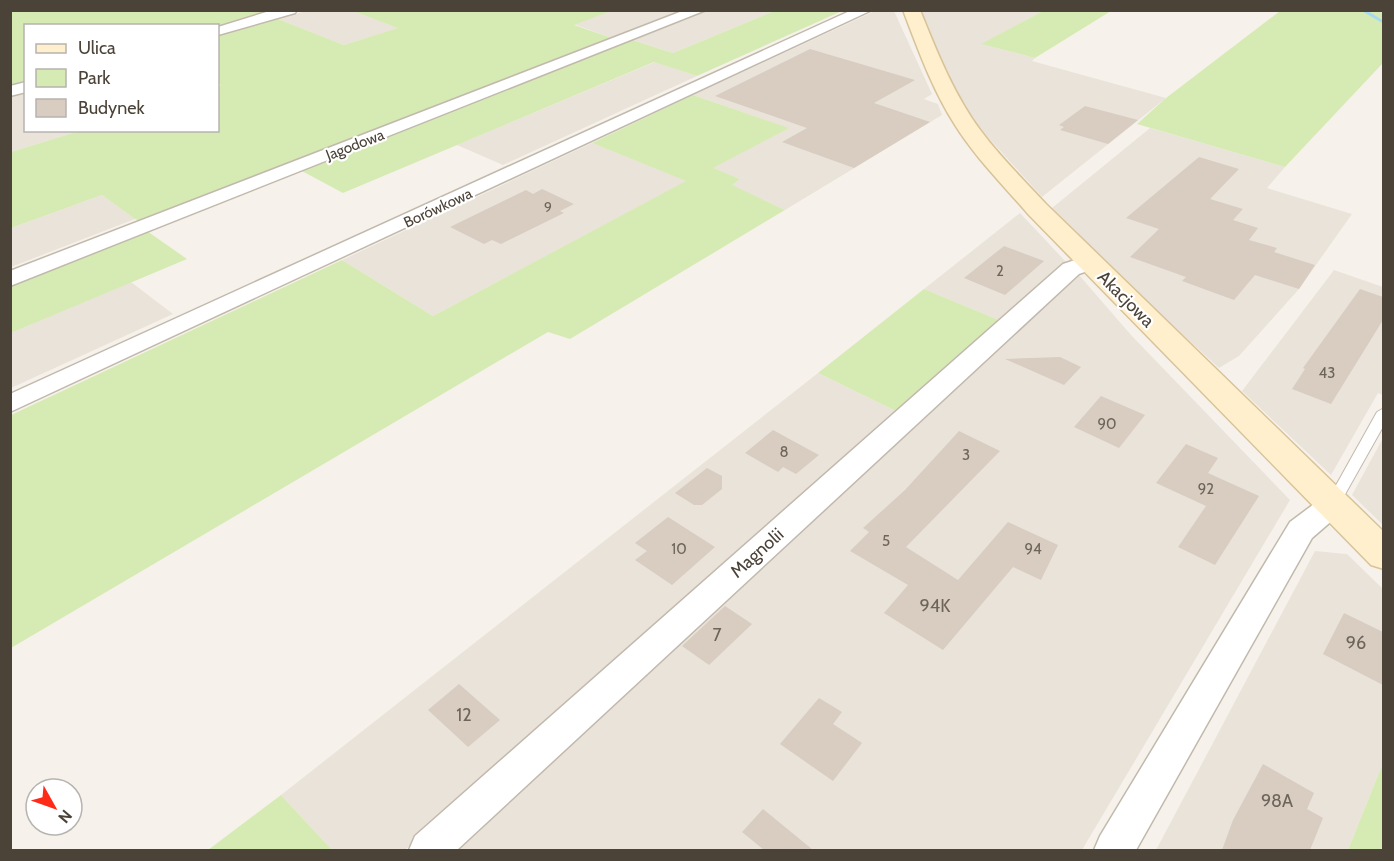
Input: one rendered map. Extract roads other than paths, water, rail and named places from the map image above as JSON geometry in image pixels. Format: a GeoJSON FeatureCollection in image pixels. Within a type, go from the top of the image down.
{"type":"FeatureCollection","features":[{"type":"Feature","properties":{"kind":"street"},"geometry":{"type":"LineString","coordinates":[[219,31],[290,10]]}},
{"type":"Feature","properties":{"kind":"street","name":"Jagodowa"},"geometry":{"type":"LineString","coordinates":[[10,279],[699,10]]}},
{"type":"Feature","properties":{"kind":"street","name":"Borówkowa"},"geometry":{"type":"LineString","coordinates":[[10,404],[865,10]]}},
{"type":"Feature","properties":{"kind":"street","name":"Akacjowa"},"geometry":{"type":"LineString","coordinates":[[911,10],[940,81],[966,125],[986,151],[1037,209],[1383,555]]}},
{"type":"Feature","properties":{"kind":"street","name":"Magnolii"},"geometry":{"type":"LineString","coordinates":[[429,850],[1071,269],[1090,262]]}},
{"type":"Feature","properties":{"kind":"street"},"geometry":{"type":"LineString","coordinates":[[1114,850],[1301,530],[1332,505]]}},
{"type":"Feature","properties":{"kind":"lane"},"geometry":{"type":"LineString","coordinates":[[1332,505],[1383,412]]}},
{"type":"Feature","properties":{"kind":"waterway"},"geometry":{"type":"LineString","coordinates":[[1362,10],[1384,23]]}}]}
